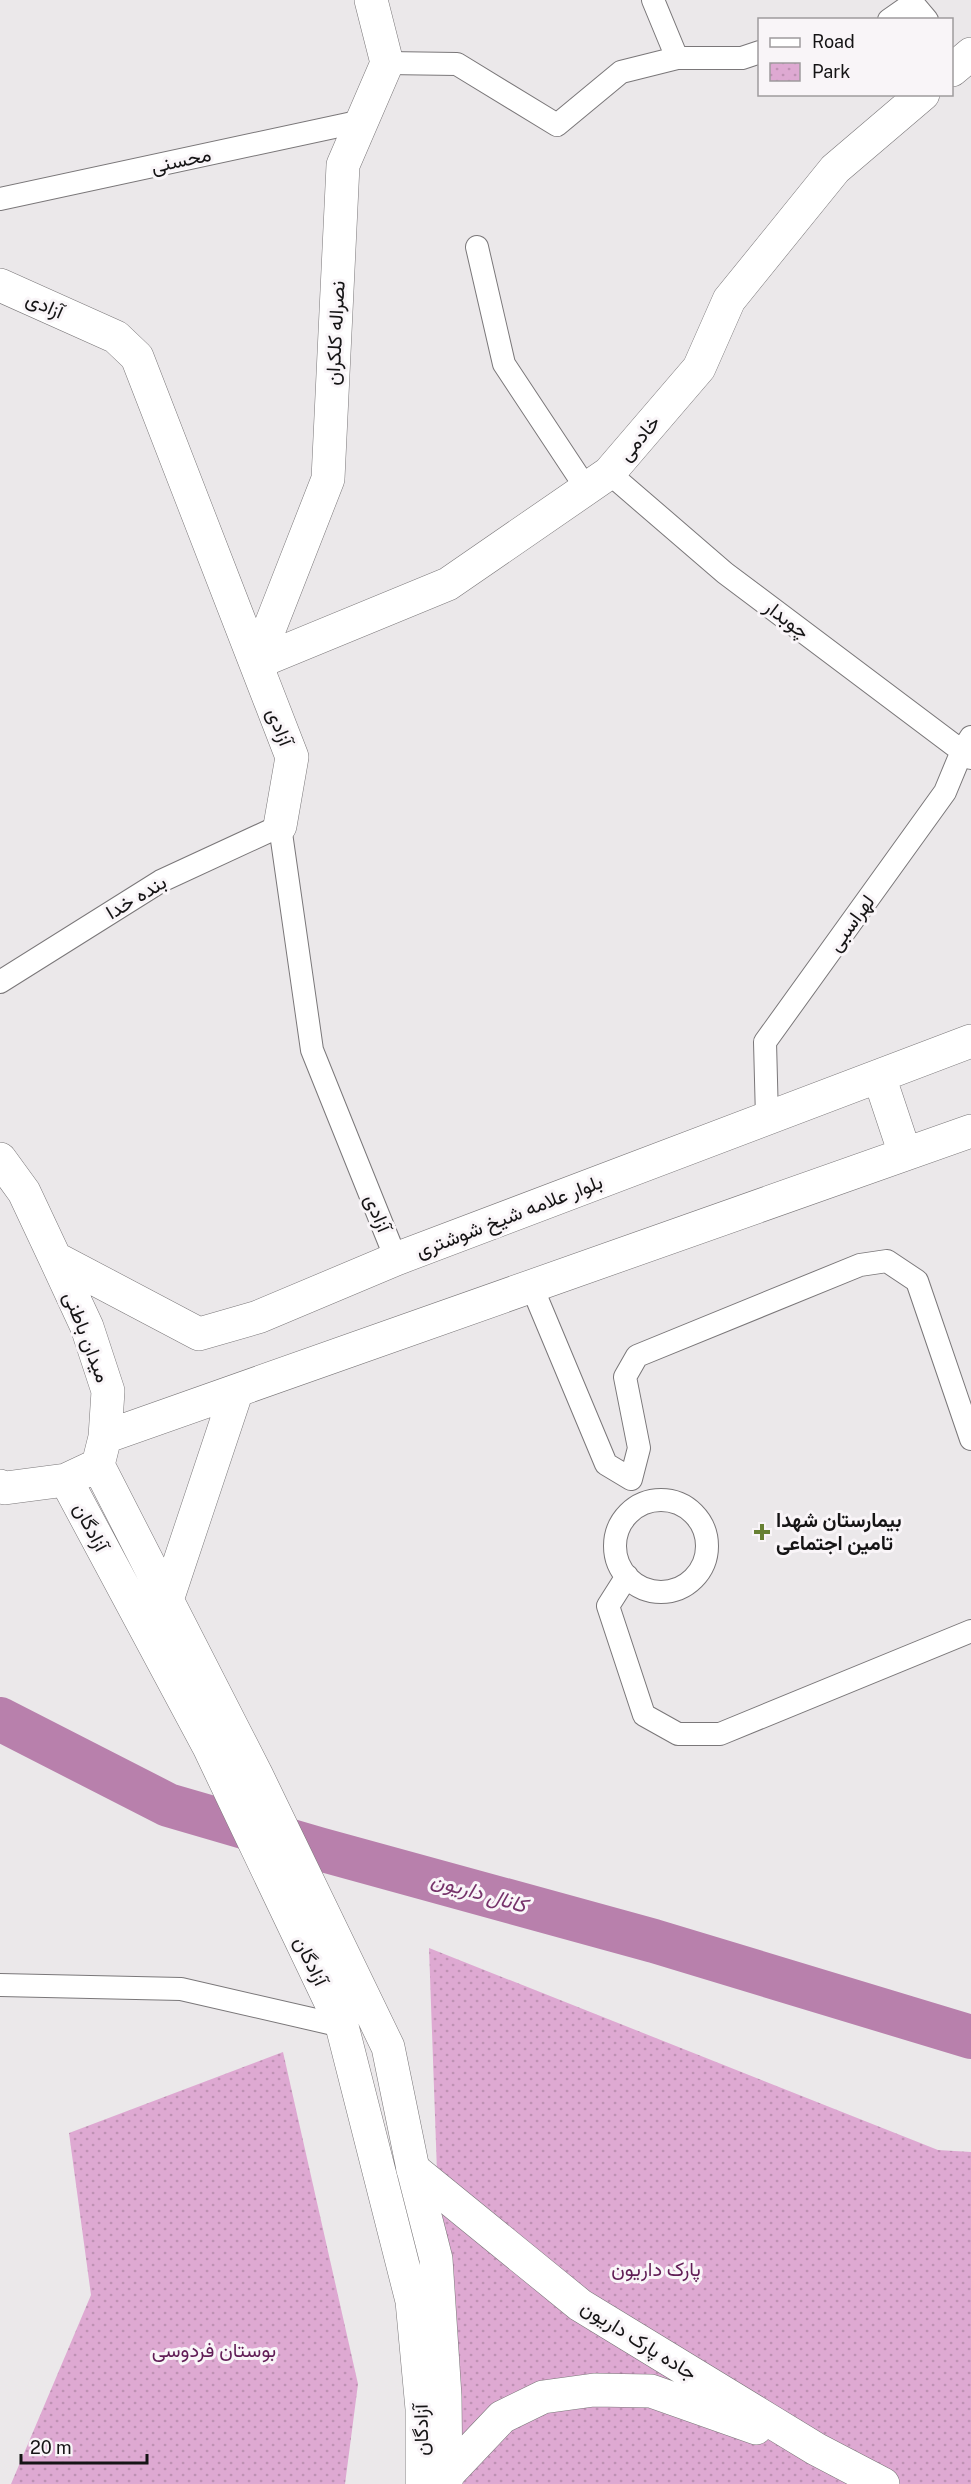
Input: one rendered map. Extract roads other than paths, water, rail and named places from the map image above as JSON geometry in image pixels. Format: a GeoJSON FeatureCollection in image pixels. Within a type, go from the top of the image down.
{"type":"FeatureCollection","features":[{"type":"Feature","properties":{"kind":"main road"},"geometry":{"type":"LineString","coordinates":[[371,0],[384,49]]}},
{"type":"Feature","properties":{"kind":"main road","name":"نصراله کلکران"},"geometry":{"type":"LineString","coordinates":[[256,663],[328,479],[343,165],[362,121],[384,49]]}},
{"type":"Feature","properties":{"kind":"main road","name":"خادمی"},"geometry":{"type":"LineString","coordinates":[[256,663],[448,584],[598,481],[699,368],[729,300],[835,169],[921,96]]}},
{"type":"Feature","properties":{"kind":"main road","name":"آزادی"},"geometry":{"type":"LineString","coordinates":[[0,285],[116,337],[137,357],[291,757],[280,826]]}},
{"type":"Feature","properties":{"kind":"main road","name":"بلوار علامه شیخ شوشتری"},"geometry":{"type":"LineString","coordinates":[[55,1258],[199,1334],[258,1317],[396,1259],[971,1041]]}},
{"type":"Feature","properties":{"kind":"main road"},"geometry":{"type":"LineString","coordinates":[[879,1076],[905,1155]]}},
{"type":"Feature","properties":{"kind":"main road"},"geometry":{"type":"LineString","coordinates":[[2,1493],[66,1480],[101,1451],[236,1393],[971,1131]]}},
{"type":"Feature","properties":{"kind":"main road","name":"میدان باطنی"},"geometry":{"type":"LineString","coordinates":[[0,1159],[24,1192],[87,1327],[108,1391],[101,1451]]}},
{"type":"Feature","properties":{"kind":"main road"},"geometry":{"type":"LineString","coordinates":[[167,1600],[236,1393]]}},
{"type":"Feature","properties":{"kind":"main road","name":"آزادگان"},"geometry":{"type":"LineString","coordinates":[[101,1451],[167,1600],[256,1774],[388,2047],[413,2169],[436,2259],[445,2396],[438,2481]]}},
{"type":"Feature","properties":{"kind":"main road","name":"آزادگان"},"geometry":{"type":"LineString","coordinates":[[66,1480],[209,1747],[342,2026],[412,2301],[422,2409],[438,2481]]}},
{"type":"Feature","properties":{"kind":"main road","name":"جاده پارک داریون"},"geometry":{"type":"LineString","coordinates":[[413,2169],[580,2305],[816,2449],[883,2484]]}},
{"type":"Feature","properties":{"kind":"main road"},"geometry":{"type":"LineString","coordinates":[[438,2481],[502,2418],[543,2397],[594,2390],[651,2391],[816,2449]]}},
{"type":"Feature","properties":{"kind":"lane"},"geometry":{"type":"LineString","coordinates":[[391,0],[384,49],[456,64],[557,125],[621,72],[677,58],[742,58],[758,52]]}},
{"type":"Feature","properties":{"kind":"lane"},"geometry":{"type":"LineString","coordinates":[[653,0],[677,58]]}},
{"type":"Feature","properties":{"kind":"lane"},"geometry":{"type":"LineString","coordinates":[[894,18],[916,8]]}},
{"type":"Feature","properties":{"kind":"lane","name":"محسنی"},"geometry":{"type":"LineString","coordinates":[[0,199],[362,121]]}},
{"type":"Feature","properties":{"kind":"lane","name":"چوبدار"},"geometry":{"type":"LineString","coordinates":[[477,248],[504,364],[598,481],[968,749]]}},
{"type":"Feature","properties":{"kind":"lane","name":"لهراسبی"},"geometry":{"type":"LineString","coordinates":[[767,1118],[765,1042],[945,792],[968,749]]}},
{"type":"Feature","properties":{"kind":"lane","name":"بنده خدا"},"geometry":{"type":"LineString","coordinates":[[0,982],[160,880],[280,826]]}},
{"type":"Feature","properties":{"kind":"lane","name":"آزادی"},"geometry":{"type":"LineString","coordinates":[[280,826],[312,1050],[396,1259]]}},
{"type":"Feature","properties":{"kind":"lane"},"geometry":{"type":"LineString","coordinates":[[639,1506],[631,1479],[639,1448],[625,1377],[637,1356],[860,1265],[887,1261],[917,1281],[971,1439]]}},
{"type":"Feature","properties":{"kind":"lane"},"geometry":{"type":"LineString","coordinates":[[532,1287],[606,1464],[631,1479]]}},
{"type":"Feature","properties":{"kind":"lane"},"geometry":{"type":"LineString","coordinates":[[649,1500],[675,1501],[697,1516],[708,1541],[704,1567],[686,1586],[660,1593],[634,1585],[618,1564],[614,1538],[626,1514],[639,1506],[649,1500]]}},
{"type":"Feature","properties":{"kind":"lane"},"geometry":{"type":"LineString","coordinates":[[627,1576],[608,1606],[644,1715],[678,1734],[720,1734],[971,1631]]}},
{"type":"Feature","properties":{"kind":"lane"},"geometry":{"type":"LineString","coordinates":[[0,1985],[181,1989],[342,2026]]}},
{"type":"Feature","properties":{"kind":"waterway","name":"کانال داریون"},"geometry":{"type":"LineString","coordinates":[[0,1719],[168,1805],[654,1941],[971,2037]]}},
{"type":"Feature","properties":{"kind":"place","name":"بیمارستان شهدا تامین اجتماعی"},"geometry":{"type":"Point","coordinates":[762,1532]}},
{"type":"Feature","properties":{"kind":"park label","name":"پارک داریون"},"geometry":{"type":"Point","coordinates":[656,2269]}},
{"type":"Feature","properties":{"kind":"park label","name":"بوستان فردوسی"},"geometry":{"type":"Point","coordinates":[214,2350]}}]}
